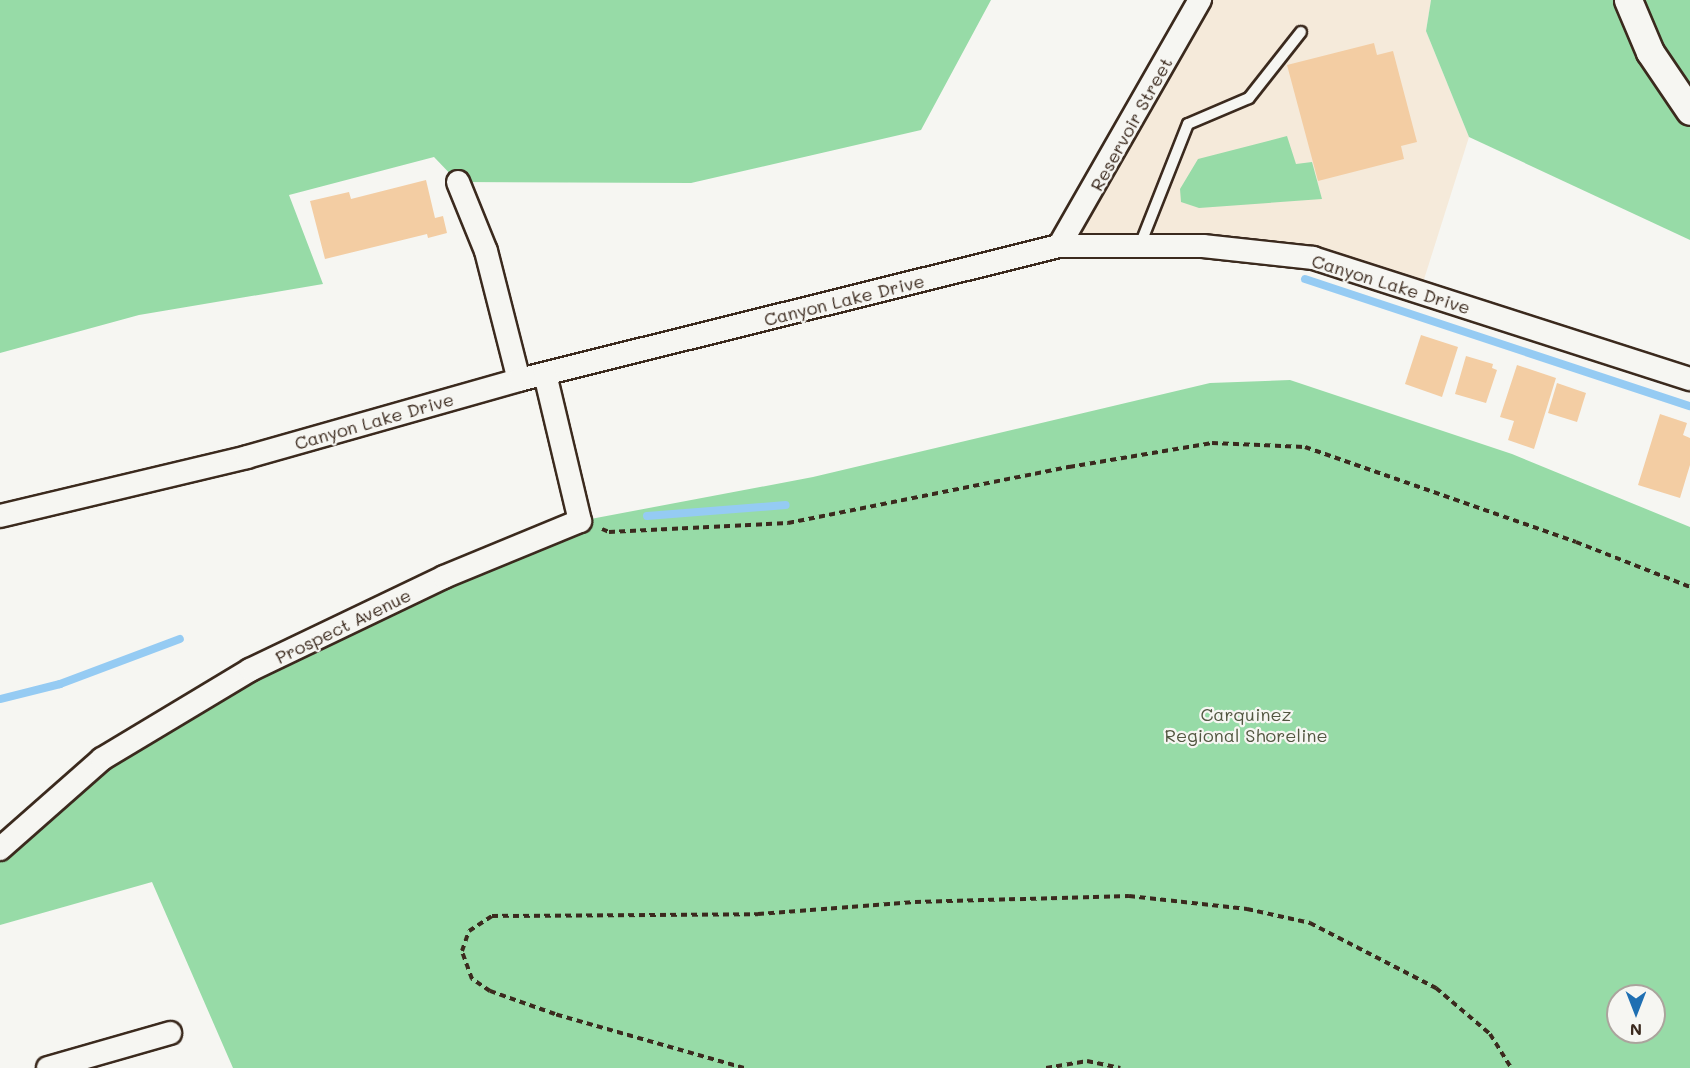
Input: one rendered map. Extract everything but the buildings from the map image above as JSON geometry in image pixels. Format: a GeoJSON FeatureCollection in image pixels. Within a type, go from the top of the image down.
{"type":"FeatureCollection","features":[{"type":"Feature","properties":{"kind":"street","name":"Reservoir Street"},"geometry":{"type":"LineString","coordinates":[[1059,246],[1200,0]]}},
{"type":"Feature","properties":{"kind":"street"},"geometry":{"type":"LineString","coordinates":[[1628,0],[1650,52],[1690,111]]}},
{"type":"Feature","properties":{"kind":"street"},"geometry":{"type":"LineString","coordinates":[[458,182],[486,251],[519,380]]}},
{"type":"Feature","properties":{"kind":"street","name":"Canyon Lake Drive"},"geometry":{"type":"LineString","coordinates":[[0,516],[247,458],[519,380],[1059,246],[1203,246],[1313,258],[1690,379]]}},
{"type":"Feature","properties":{"kind":"street"},"geometry":{"type":"LineString","coordinates":[[545,374],[580,521]]}},
{"type":"Feature","properties":{"kind":"street","name":"Prospect Avenue"},"geometry":{"type":"LineString","coordinates":[[0,849],[102,759],[250,670],[444,577],[580,521]]}},
{"type":"Feature","properties":{"kind":"street"},"geometry":{"type":"LineString","coordinates":[[48,1068],[170,1033]]}},
{"type":"Feature","properties":{"kind":"lane"},"geometry":{"type":"LineString","coordinates":[[1140,245],[1188,124],[1249,98],[1301,32]]}},
{"type":"Feature","properties":{"kind":"path"},"geometry":{"type":"LineString","coordinates":[[580,521],[609,532],[788,523],[1069,466],[1212,443],[1305,447],[1576,542],[1690,587]]}},
{"type":"Feature","properties":{"kind":"path"},"geometry":{"type":"LineString","coordinates":[[744,1068],[555,1014],[490,991],[472,979],[462,951],[470,931],[492,916],[758,914],[915,902],[1129,896],[1247,909],[1310,923],[1436,988],[1490,1034],[1511,1068]]}},
{"type":"Feature","properties":{"kind":"path"},"geometry":{"type":"LineString","coordinates":[[1046,1068],[1087,1061],[1120,1068]]}},
{"type":"Feature","properties":{"kind":"shaded area"},"geometry":{"type":"Polygon","coordinates":[[[1200,0],[1431,0],[1426,31],[1469,137],[1420,292],[1313,258],[1059,246],[1200,0]]]}},
{"type":"Feature","properties":{"kind":"green space"},"geometry":{"type":"Polygon","coordinates":[[[0,0],[991,0],[921,130],[691,183],[458,182],[434,157],[289,195],[323,284],[139,315],[0,353],[0,0]]]}},
{"type":"Feature","properties":{"kind":"green space"},"geometry":{"type":"Polygon","coordinates":[[[1431,0],[1690,0],[1690,240],[1469,137],[1426,31],[1431,0]]]}},
{"type":"Feature","properties":{"kind":"green space"},"geometry":{"type":"Polygon","coordinates":[[[1287,136],[1296,164],[1312,162],[1322,199],[1199,208],[1181,202],[1180,189],[1198,159],[1287,136]]]}},
{"type":"Feature","properties":{"kind":"green space","name":"Carquinez Regional Shoreline"},"geometry":{"type":"Polygon","coordinates":[[[1290,380],[1512,454],[1690,527],[1690,1068],[233,1068],[152,882],[0,925],[0,849],[102,759],[250,670],[580,521],[813,477],[1210,383],[1290,380]]]}},
{"type":"Feature","properties":{"kind":"waterway"},"geometry":{"type":"LineString","coordinates":[[1305,279],[1690,406]]}},
{"type":"Feature","properties":{"kind":"waterway"},"geometry":{"type":"LineString","coordinates":[[647,516],[786,505]]}},
{"type":"Feature","properties":{"kind":"waterway"},"geometry":{"type":"LineString","coordinates":[[0,699],[60,684],[180,639]]}}]}
